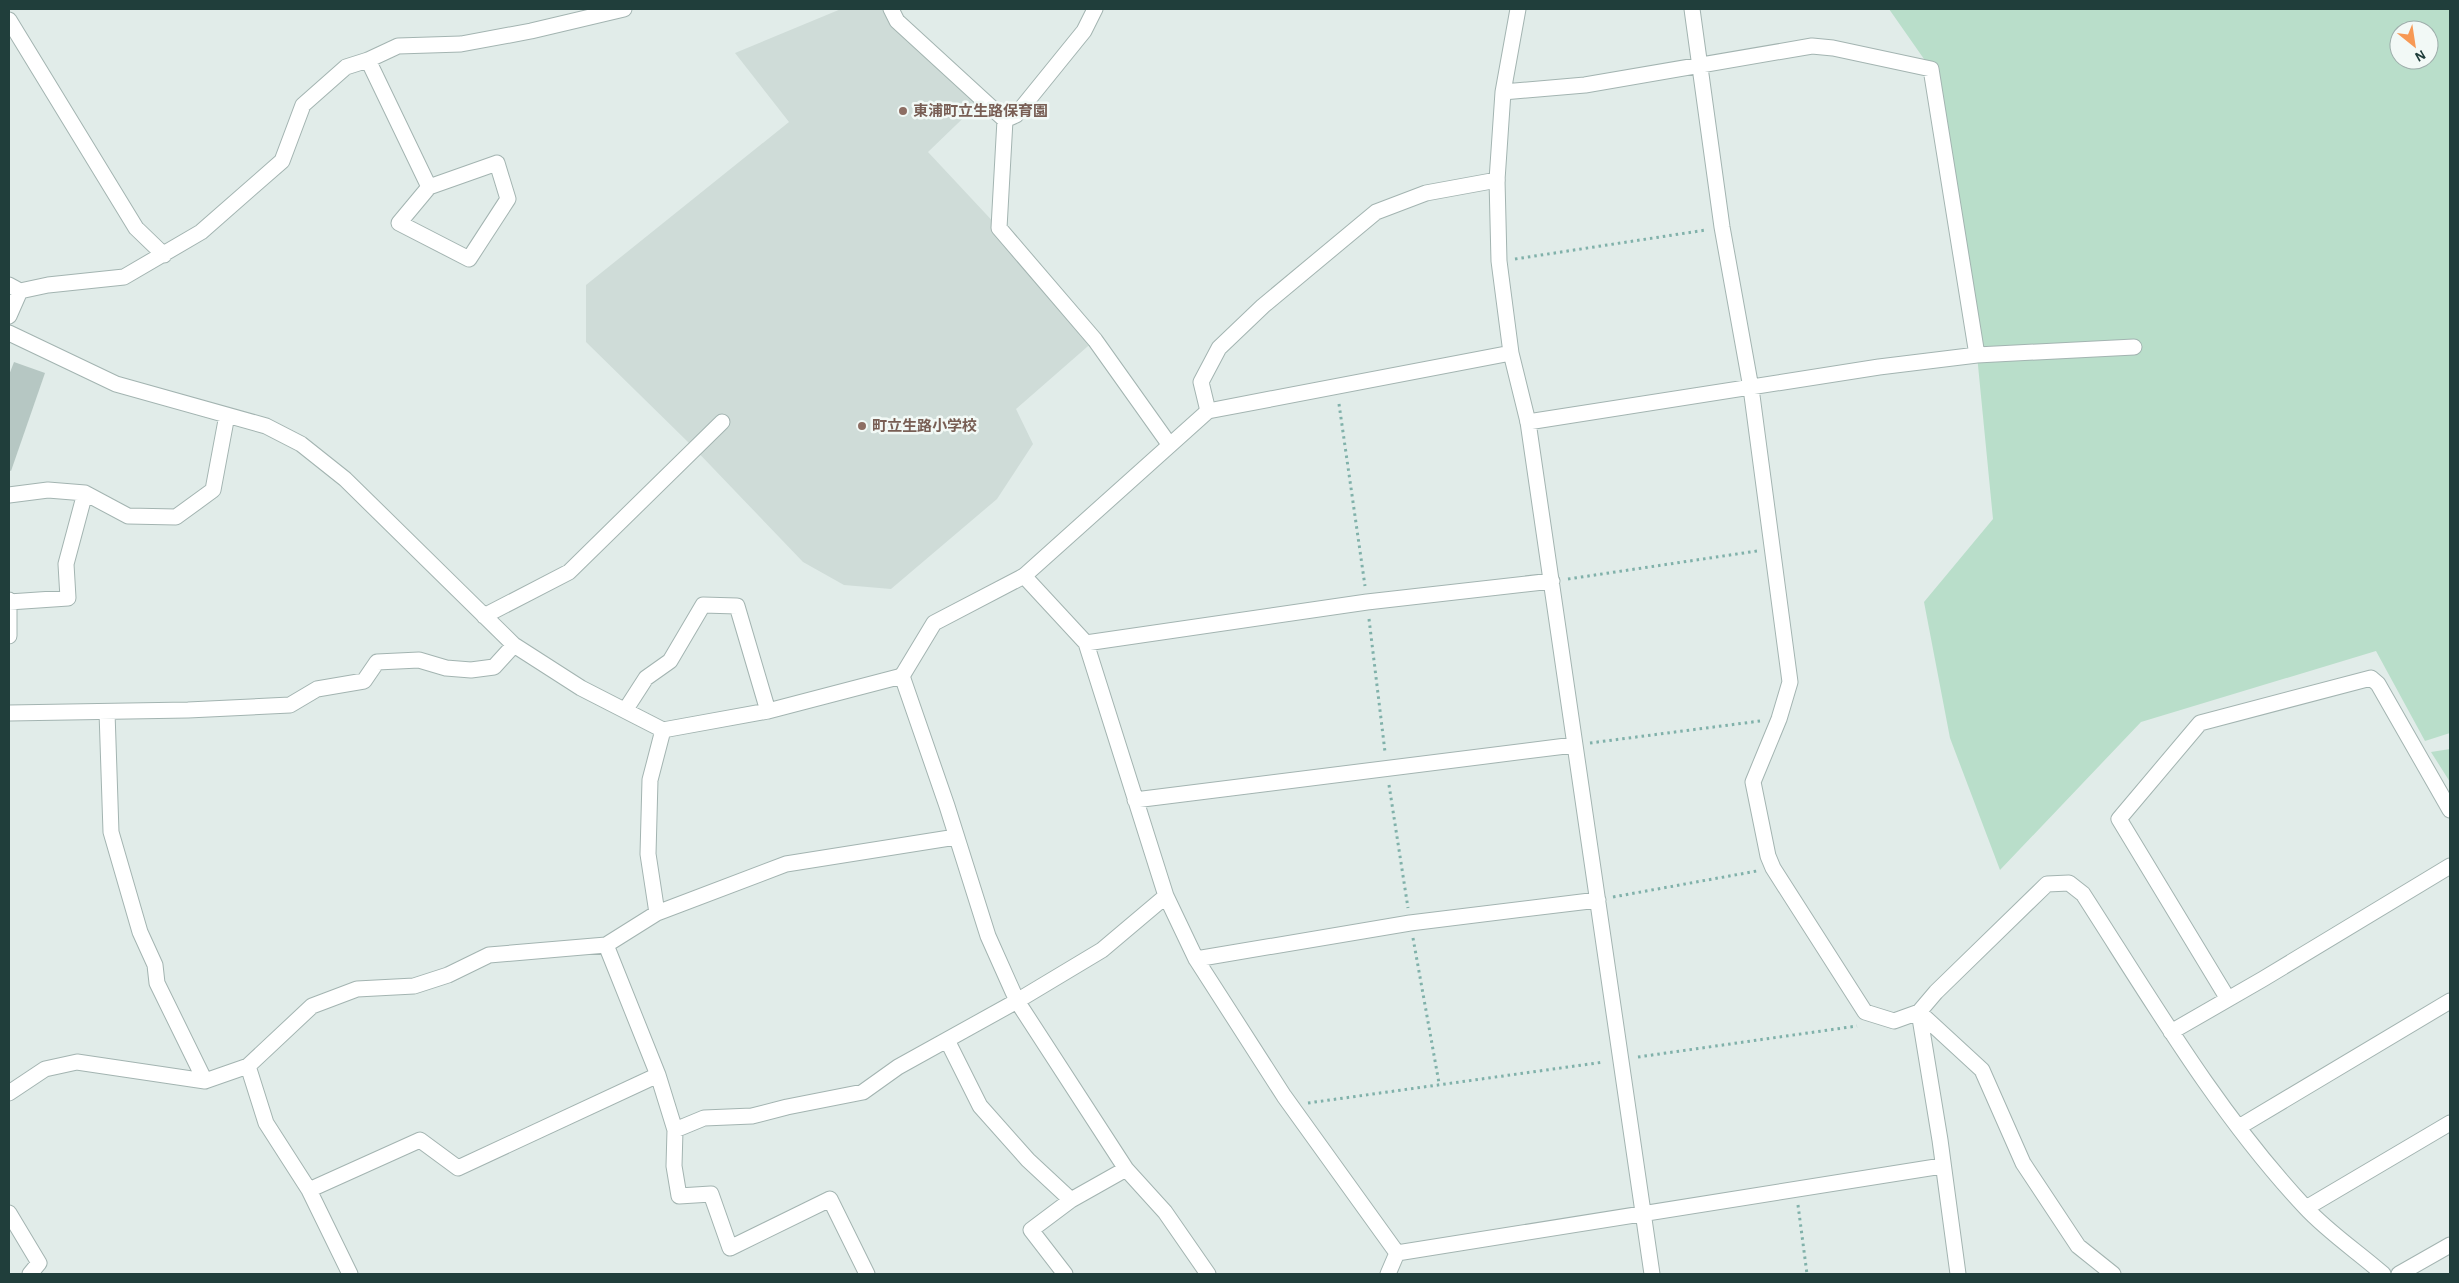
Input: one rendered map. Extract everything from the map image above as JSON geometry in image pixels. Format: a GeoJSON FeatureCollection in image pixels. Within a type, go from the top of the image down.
{"type":"FeatureCollection","features":[{"type":"Feature","properties":{"kind":"street"},"geometry":{"type":"LineString","coordinates":[[9,316],[14,288],[124,277],[201,232],[282,161],[303,106],[346,68],[398,46],[461,44],[622,9]]}},
{"type":"Feature","properties":{"kind":"street"},"geometry":{"type":"LineString","coordinates":[[891,9],[897,21],[1004,120],[999,228],[1095,340],[1170,444]]}},
{"type":"Feature","properties":{"kind":"street"},"geometry":{"type":"LineString","coordinates":[[1004,120],[1016,115],[1084,31],[1095,9]]}},
{"type":"Feature","properties":{"kind":"street"},"geometry":{"type":"LineString","coordinates":[[1518,9],[1502,92],[1497,180],[1499,261],[1511,353],[1528,422],[1652,1274]]}},
{"type":"Feature","properties":{"kind":"street"},"geometry":{"type":"LineString","coordinates":[[1692,9],[1722,227],[1751,388],[1790,682],[1779,719],[1753,782],[1768,856],[1773,868],[1865,1012],[1894,1020],[1919,1012],[1936,992],[2046,884],[2069,883],[2083,894],[2170,1032],[2239,1127],[2306,1208],[2383,1274]]}},
{"type":"Feature","properties":{"kind":"street"},"geometry":{"type":"LineString","coordinates":[[9,20],[136,228],[164,255]]}},
{"type":"Feature","properties":{"kind":"street"},"geometry":{"type":"LineString","coordinates":[[1502,92],[1585,85],[1812,46],[1833,48],[1932,69],[1977,355]]}},
{"type":"Feature","properties":{"kind":"street"},"geometry":{"type":"LineString","coordinates":[[368,60],[429,187]]}},
{"type":"Feature","properties":{"kind":"street"},"geometry":{"type":"LineString","coordinates":[[497,163],[508,199],[469,260],[398,223],[429,187],[497,163]]}},
{"type":"Feature","properties":{"kind":"street"},"geometry":{"type":"LineString","coordinates":[[1208,411],[1201,382],[1219,348],[1263,306],[1376,212],[1426,193],[1497,180]]}},
{"type":"Feature","properties":{"kind":"street"},"geometry":{"type":"LineString","coordinates":[[9,333],[116,384],[266,426],[301,444],[345,478],[514,645],[581,688],[663,730],[768,711],[902,676],[934,623],[1024,576],[1208,411],[1511,353]]}},
{"type":"Feature","properties":{"kind":"street"},"geometry":{"type":"LineString","coordinates":[[1528,422],[1879,367],[1977,355],[2134,347]]}},
{"type":"Feature","properties":{"kind":"street"},"geometry":{"type":"LineString","coordinates":[[9,495],[48,490],[85,493],[128,516],[176,517],[212,490],[227,415]]}},
{"type":"Feature","properties":{"kind":"street"},"geometry":{"type":"LineString","coordinates":[[484,616],[569,572],[722,422]]}},
{"type":"Feature","properties":{"kind":"street"},"geometry":{"type":"LineString","coordinates":[[9,636],[9,601],[68,598],[66,564],[85,493]]}},
{"type":"Feature","properties":{"kind":"street"},"geometry":{"type":"LineString","coordinates":[[1024,576],[1086,643],[1166,896],[1196,959],[1290,1105],[1397,1253]]}},
{"type":"Feature","properties":{"kind":"street"},"geometry":{"type":"LineString","coordinates":[[1086,643],[1367,602],[1552,581]]}},
{"type":"Feature","properties":{"kind":"street"},"geometry":{"type":"LineString","coordinates":[[626,710],[646,678],[670,661],[703,605],[738,606],[768,711]]}},
{"type":"Feature","properties":{"kind":"street"},"geometry":{"type":"LineString","coordinates":[[9,713],[290,706],[317,688],[364,681],[377,662],[419,660],[446,668],[471,670],[494,667],[514,645]]}},
{"type":"Feature","properties":{"kind":"street"},"geometry":{"type":"LineString","coordinates":[[902,676],[947,806],[988,936],[1017,1001],[1126,1169],[1165,1212],[1208,1274]]}},
{"type":"Feature","properties":{"kind":"street"},"geometry":{"type":"LineString","coordinates":[[2228,999],[2119,819],[2200,723],[2371,678],[2378,684],[2450,810]]}},
{"type":"Feature","properties":{"kind":"street"},"geometry":{"type":"LineString","coordinates":[[107,712],[111,832],[140,932],[155,965],[157,983],[205,1081]]}},
{"type":"Feature","properties":{"kind":"street"},"geometry":{"type":"LineString","coordinates":[[657,913],[648,854],[650,780],[663,730]]}},
{"type":"Feature","properties":{"kind":"street"},"geometry":{"type":"LineString","coordinates":[[1136,800],[1574,745]]}},
{"type":"Feature","properties":{"kind":"street"},"geometry":{"type":"LineString","coordinates":[[9,1093],[45,1069],[77,1062],[205,1081],[248,1066],[312,1006],[357,989],[414,986],[448,975],[489,955],[606,945],[657,913],[786,864],[956,837]]}},
{"type":"Feature","properties":{"kind":"street"},"geometry":{"type":"LineString","coordinates":[[2170,1032],[2450,866]]}},
{"type":"Feature","properties":{"kind":"street"},"geometry":{"type":"LineString","coordinates":[[674,1130],[704,1118],[752,1116],[786,1107],[863,1092],[898,1067],[1017,1001],[1102,950],[1166,896]]}},
{"type":"Feature","properties":{"kind":"street"},"geometry":{"type":"LineString","coordinates":[[1196,959],[1410,923],[1598,900]]}},
{"type":"Feature","properties":{"kind":"street"},"geometry":{"type":"LineString","coordinates":[[606,945],[658,1075],[674,1130],[674,1166],[680,1196],[711,1194],[730,1248],[830,1199],[866,1274]]}},
{"type":"Feature","properties":{"kind":"street"},"geometry":{"type":"LineString","coordinates":[[2239,1127],[2450,1001]]}},
{"type":"Feature","properties":{"kind":"street"},"geometry":{"type":"LineString","coordinates":[[1919,1012],[1940,1140],[1958,1274]]}},
{"type":"Feature","properties":{"kind":"street"},"geometry":{"type":"LineString","coordinates":[[1919,1012],[1982,1070],[2023,1163],[2078,1246],[2113,1274]]}},
{"type":"Feature","properties":{"kind":"street"},"geometry":{"type":"LineString","coordinates":[[947,1040],[980,1106],[1028,1160],[1071,1200]]}},
{"type":"Feature","properties":{"kind":"street"},"geometry":{"type":"LineString","coordinates":[[248,1066],[266,1123],[309,1190],[350,1274]]}},
{"type":"Feature","properties":{"kind":"street"},"geometry":{"type":"LineString","coordinates":[[309,1190],[420,1140],[458,1168],[658,1075]]}},
{"type":"Feature","properties":{"kind":"street"},"geometry":{"type":"LineString","coordinates":[[2306,1208],[2450,1123]]}},
{"type":"Feature","properties":{"kind":"street"},"geometry":{"type":"LineString","coordinates":[[1397,1253],[1942,1166]]}},
{"type":"Feature","properties":{"kind":"street"},"geometry":{"type":"LineString","coordinates":[[1065,1274],[1031,1230],[1071,1200],[1126,1169]]}},
{"type":"Feature","properties":{"kind":"street"},"geometry":{"type":"LineString","coordinates":[[9,1213],[39,1263],[30,1274]]}},
{"type":"Feature","properties":{"kind":"street"},"geometry":{"type":"LineString","coordinates":[[2400,1274],[2450,1245]]}},
{"type":"Feature","properties":{"kind":"street"},"geometry":{"type":"LineString","coordinates":[[1388,1274],[1397,1253]]}},
{"type":"Feature","properties":{"kind":"path"},"geometry":{"type":"LineString","coordinates":[[1499,261],[1722,227]]}},
{"type":"Feature","properties":{"kind":"path"},"geometry":{"type":"LineString","coordinates":[[1336,386],[1367,602],[1387,768],[1410,923],[1439,1083]]}},
{"type":"Feature","properties":{"kind":"path"},"geometry":{"type":"LineString","coordinates":[[1552,581],[1772,549]]}},
{"type":"Feature","properties":{"kind":"path"},"geometry":{"type":"LineString","coordinates":[[1574,745],[1779,719]]}},
{"type":"Feature","properties":{"kind":"path"},"geometry":{"type":"LineString","coordinates":[[1598,900],[1773,868]]}},
{"type":"Feature","properties":{"kind":"path"},"geometry":{"type":"LineString","coordinates":[[1290,1105],[1865,1025]]}},
{"type":"Feature","properties":{"kind":"path"},"geometry":{"type":"LineString","coordinates":[[1796,1188],[1807,1274]]}},
{"type":"Feature","properties":{"kind":"shaded area"},"geometry":{"type":"Polygon","coordinates":[[[841,9],[885,9],[983,99],[928,152],[999,228],[1095,340],[1016,409],[1033,444],[997,499],[891,589],[844,585],[803,562],[689,443],[586,342],[586,285],[789,122],[735,53],[841,9]]]}},
{"type":"Feature","properties":{"kind":"green space"},"geometry":{"type":"Polygon","coordinates":[[[1889,9],[2450,9],[2450,733],[2425,741],[2376,651],[2141,722],[2000,870],[1950,738],[1924,602],[1993,519],[1977,355],[1931,69],[1889,9]]]}},
{"type":"Feature","properties":{"kind":"green space"},"geometry":{"type":"Polygon","coordinates":[[[2450,749],[2450,782],[2431,752],[2450,749]]]}},
{"type":"Feature","properties":{"kind":"building"},"geometry":{"type":"Polygon","coordinates":[[[14,362],[45,373],[11,471],[9,470],[9,375],[14,362]]]}},
{"type":"Feature","properties":{"kind":"place","name":"東浦町立生路保育園"},"geometry":{"type":"Point","coordinates":[903,111]}},
{"type":"Feature","properties":{"kind":"place","name":"町立生路小学校"},"geometry":{"type":"Point","coordinates":[862,426]}}]}
